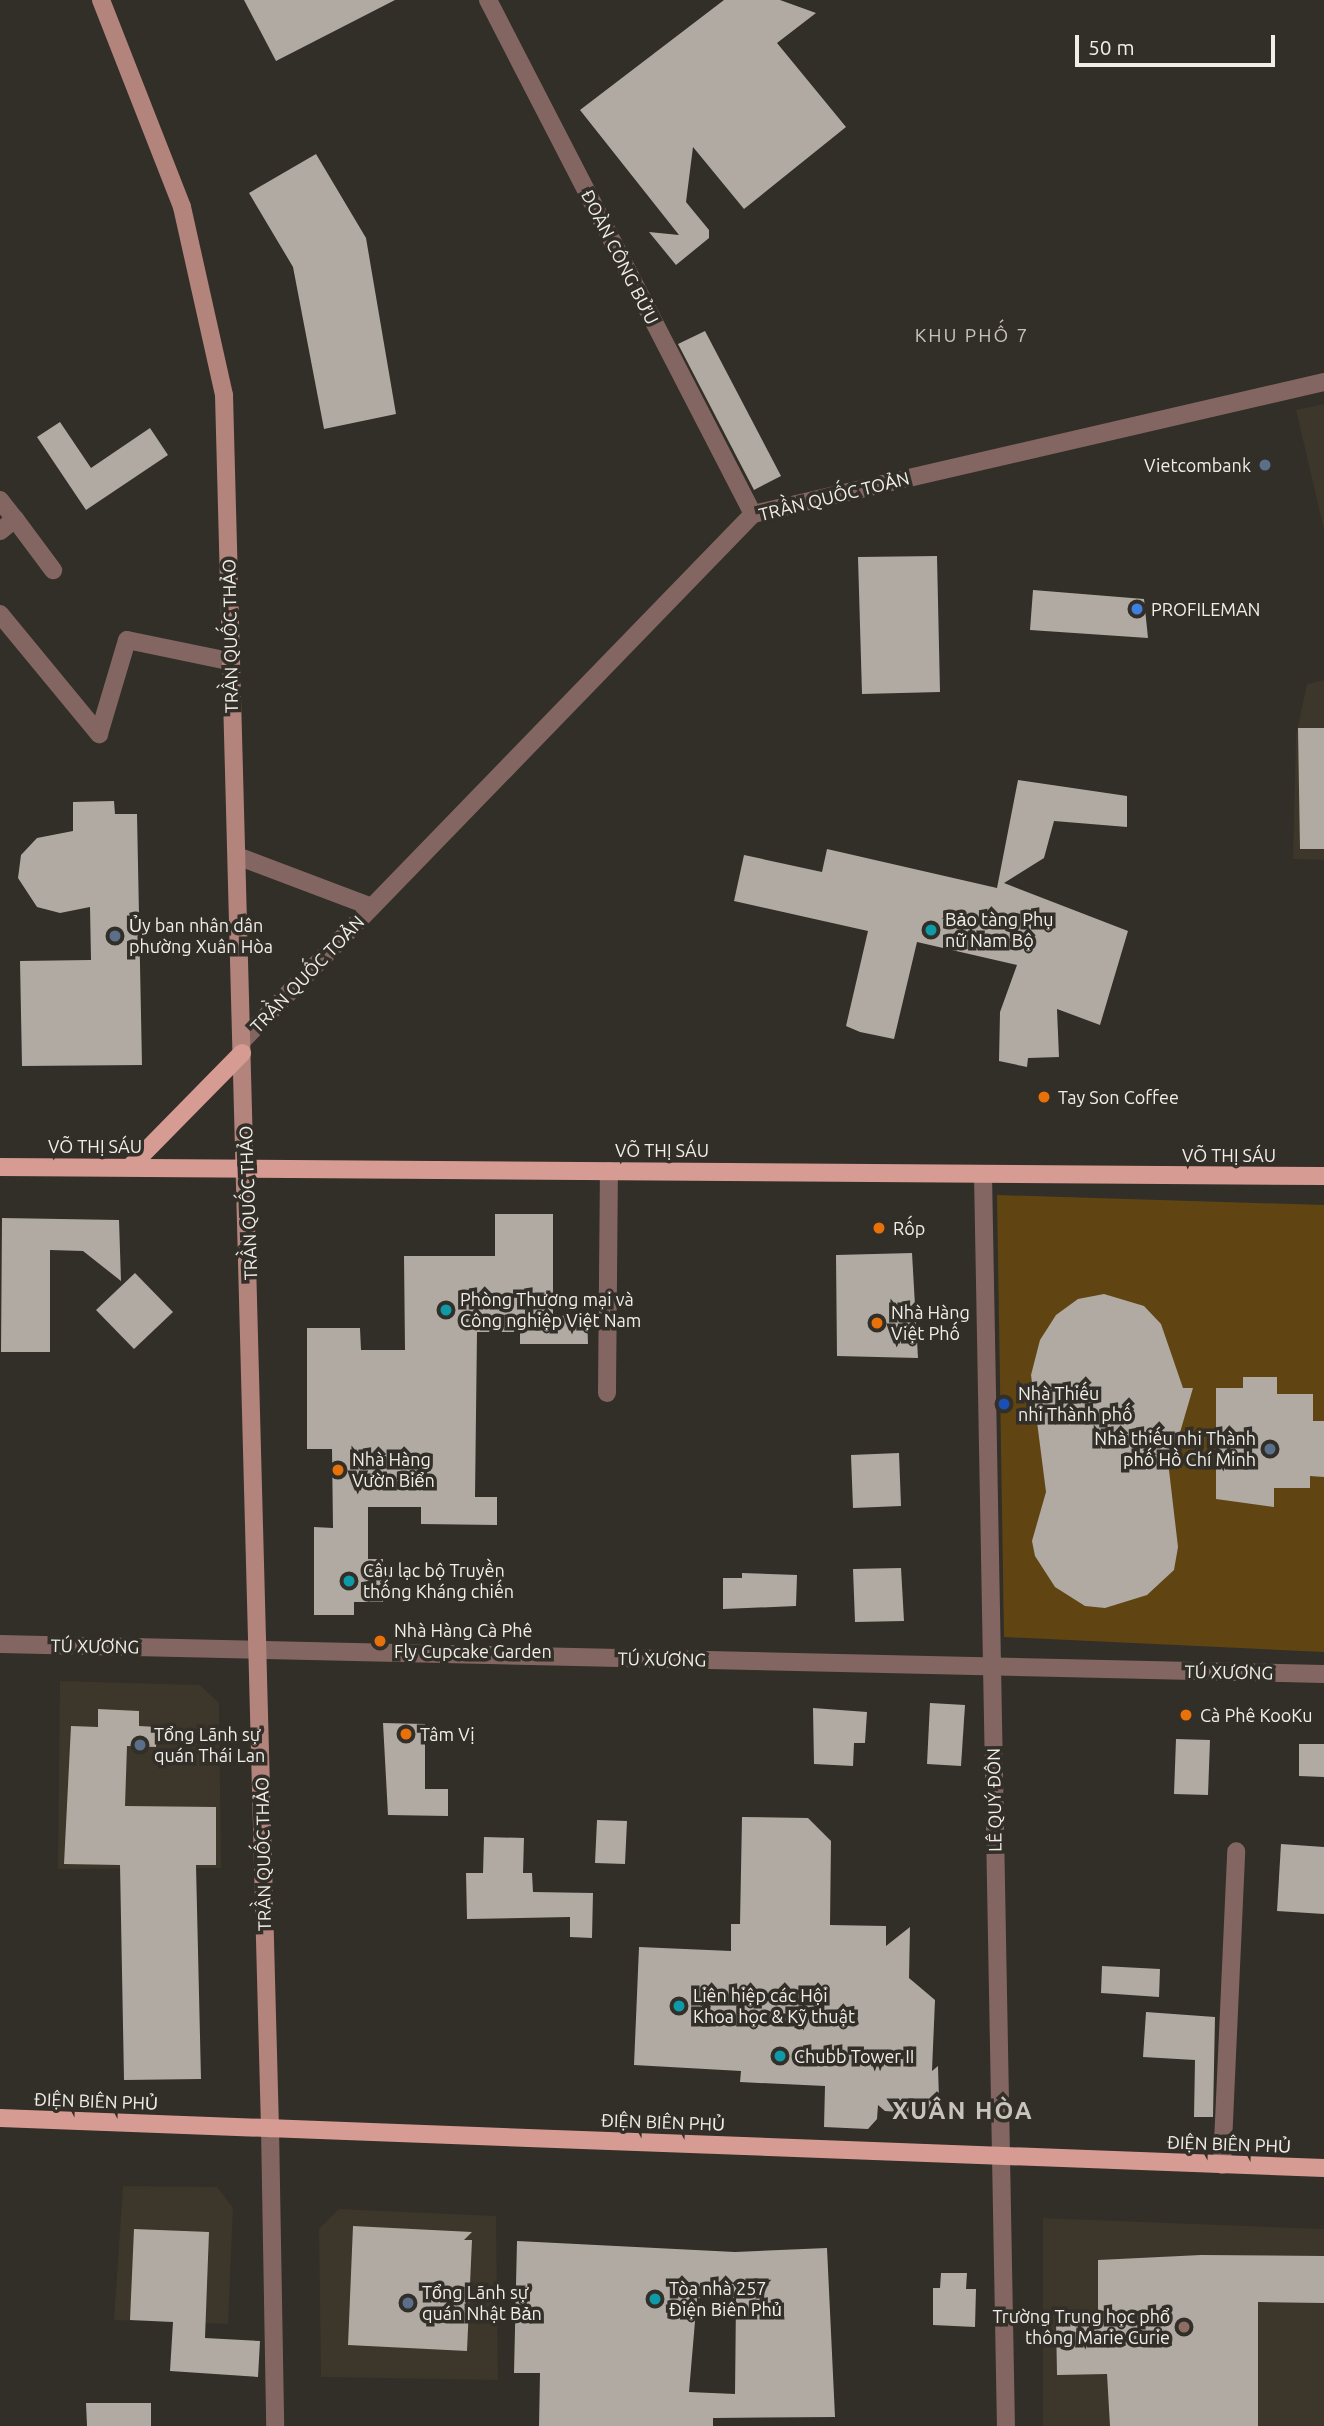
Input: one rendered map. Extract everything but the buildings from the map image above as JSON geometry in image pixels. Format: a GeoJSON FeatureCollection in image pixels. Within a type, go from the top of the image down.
{"type":"FeatureCollection","features":[{"type":"Feature","properties":{"kind":"main road","name":"TRẦN QUỐC THẢO"},"geometry":{"type":"LineString","coordinates":[[101,0],[182,207],[211,315],[225,395],[228,661],[248,1168],[270,2129]]}},
{"type":"Feature","properties":{"kind":"main road"},"geometry":{"type":"LineString","coordinates":[[130,1167],[242,1047]]}},
{"type":"Feature","properties":{"kind":"main road","name":"VÕ THỊ SÁU"},"geometry":{"type":"LineString","coordinates":[[0,1167],[1324,1176]]}},
{"type":"Feature","properties":{"kind":"main road","name":"ĐIỆN BIÊN PHỦ"},"geometry":{"type":"LineString","coordinates":[[0,2118],[1324,2168]]}},
{"type":"Feature","properties":{"kind":"street","name":"ĐOÀN CÔNG BỬU"},"geometry":{"type":"LineString","coordinates":[[488,0],[753,513]]}},
{"type":"Feature","properties":{"kind":"street","name":"TRẦN QUỐC TOẢN"},"geometry":{"type":"LineString","coordinates":[[242,1047],[372,907],[753,513],[1324,382]]}},
{"type":"Feature","properties":{"kind":"street"},"geometry":{"type":"LineString","coordinates":[[0,500],[53,570]]}},
{"type":"Feature","properties":{"kind":"street"},"geometry":{"type":"LineString","coordinates":[[0,531],[15,519]]}},
{"type":"Feature","properties":{"kind":"street"},"geometry":{"type":"LineString","coordinates":[[0,614],[99,734],[127,640],[228,661]]}},
{"type":"Feature","properties":{"kind":"street","name":"TRẦN QUỐC TOẢN"},"geometry":{"type":"LineString","coordinates":[[237,856],[372,907]]}},
{"type":"Feature","properties":{"kind":"street"},"geometry":{"type":"LineString","coordinates":[[607,1393],[609,1171]]}},
{"type":"Feature","properties":{"kind":"street","name":"LÊ QUÝ ĐÔN"},"geometry":{"type":"LineString","coordinates":[[983,1174],[1006,2426]]}},
{"type":"Feature","properties":{"kind":"street","name":"TÚ XƯƠNG"},"geometry":{"type":"LineString","coordinates":[[0,1644],[1324,1674]]}},
{"type":"Feature","properties":{"kind":"street"},"geometry":{"type":"LineString","coordinates":[[1222,2165],[1236,1851]]}},
{"type":"Feature","properties":{"kind":"street","name":"TRẦN QUỐC THẢO"},"geometry":{"type":"LineString","coordinates":[[270,2129],[275,2426]]}},
{"type":"Feature","properties":{"kind":"shaded area"},"geometry":{"type":"Polygon","coordinates":[[[1324,404],[1324,530],[1296,410],[1324,404]]]}},
{"type":"Feature","properties":{"kind":"shaded area"},"geometry":{"type":"Polygon","coordinates":[[[1324,680],[1324,860],[1293,859],[1296,735],[1307,684],[1324,680]]]}},
{"type":"Feature","properties":{"kind":"shaded area"},"geometry":{"type":"Polygon","coordinates":[[[997,1195],[1324,1205],[1324,1652],[1004,1637],[997,1195]]]}},
{"type":"Feature","properties":{"kind":"shaded area","name":"Tổng Lãnh sự quán Thái Lan"},"geometry":{"type":"Polygon","coordinates":[[[60,1681],[200,1685],[219,1703],[221,1868],[58,1869],[60,1681]]]}},
{"type":"Feature","properties":{"kind":"shaded area"},"geometry":{"type":"Polygon","coordinates":[[[123,2186],[217,2187],[233,2208],[228,2324],[114,2320],[123,2186]]]}},
{"type":"Feature","properties":{"kind":"shaded area","name":"Tổng Lãnh sự quán Nhật Bản"},"geometry":{"type":"Polygon","coordinates":[[[339,2209],[496,2216],[498,2380],[321,2377],[319,2229],[339,2209]]]}},
{"type":"Feature","properties":{"kind":"shaded area","name":"Trường Trung học phổ thông Marie Curie"},"geometry":{"type":"Polygon","coordinates":[[[1043,2218],[1324,2229],[1324,2426],[1043,2426],[1043,2218]]]}},
{"type":"Feature","properties":{"kind":"place","name":"Vietcombank"},"geometry":{"type":"Point","coordinates":[1265,465]}},
{"type":"Feature","properties":{"kind":"place","name":"PROFILEMAN"},"geometry":{"type":"Point","coordinates":[1137,609]}},
{"type":"Feature","properties":{"kind":"place","name":"Bảo tàng Phụ nữ Nam Bộ"},"geometry":{"type":"Point","coordinates":[931,930]}},
{"type":"Feature","properties":{"kind":"place","name":"Ủy ban nhân dân phường Xuân Hòa"},"geometry":{"type":"Point","coordinates":[115,936]}},
{"type":"Feature","properties":{"kind":"place","name":"Tay Son Coffee"},"geometry":{"type":"Point","coordinates":[1044,1097]}},
{"type":"Feature","properties":{"kind":"place","name":"Rốp"},"geometry":{"type":"Point","coordinates":[879,1228]}},
{"type":"Feature","properties":{"kind":"place","name":"Phòng Thương mại và Công nghiệp Việt Nam"},"geometry":{"type":"Point","coordinates":[446,1310]}},
{"type":"Feature","properties":{"kind":"place","name":"Nhà Hàng Việt Phố"},"geometry":{"type":"Point","coordinates":[877,1323]}},
{"type":"Feature","properties":{"kind":"place","name":"Nhà Thiếu nhi Thành phố"},"geometry":{"type":"Point","coordinates":[1004,1404]}},
{"type":"Feature","properties":{"kind":"place","name":"Nhà thiếu nhi Thành phố Hồ Chí Minh"},"geometry":{"type":"Point","coordinates":[1270,1449]}},
{"type":"Feature","properties":{"kind":"place","name":"Nhà Hàng Vườn Biển"},"geometry":{"type":"Point","coordinates":[338,1470]}},
{"type":"Feature","properties":{"kind":"place","name":"Câu lạc bộ Truyền thống Kháng chiến"},"geometry":{"type":"Point","coordinates":[349,1581]}},
{"type":"Feature","properties":{"kind":"place","name":"Nhà Hàng Cà Phê Fly Cupcake Garden"},"geometry":{"type":"Point","coordinates":[380,1641]}},
{"type":"Feature","properties":{"kind":"place","name":"Cà Phê KooKu"},"geometry":{"type":"Point","coordinates":[1186,1715]}},
{"type":"Feature","properties":{"kind":"place","name":"Tâm Vị"},"geometry":{"type":"Point","coordinates":[406,1734]}},
{"type":"Feature","properties":{"kind":"place","name":"Tổng Lãnh sự quán Thái Lan"},"geometry":{"type":"Point","coordinates":[140,1745]}},
{"type":"Feature","properties":{"kind":"place","name":"Liên hiệp các Hội Khoa học & Kỹ thuật"},"geometry":{"type":"Point","coordinates":[679,2006]}},
{"type":"Feature","properties":{"kind":"place","name":"Chubb Tower II"},"geometry":{"type":"Point","coordinates":[780,2056]}},
{"type":"Feature","properties":{"kind":"place","name":"Tòa nhà 257 Điện Biên Phủ"},"geometry":{"type":"Point","coordinates":[655,2299]}},
{"type":"Feature","properties":{"kind":"place","name":"Tổng Lãnh sự quán Nhật Bản"},"geometry":{"type":"Point","coordinates":[408,2303]}},
{"type":"Feature","properties":{"kind":"place","name":"Trường Trung học phổ thông Marie Curie"},"geometry":{"type":"Point","coordinates":[1184,2327]}},
{"type":"Feature","properties":{"kind":"district","name":"KHU PHỐ 7"},"geometry":{"type":"Point","coordinates":[972,336]}},
{"type":"Feature","properties":{"kind":"district","name":"XUÂN HÒA"},"geometry":{"type":"Point","coordinates":[963,2111]}}]}
